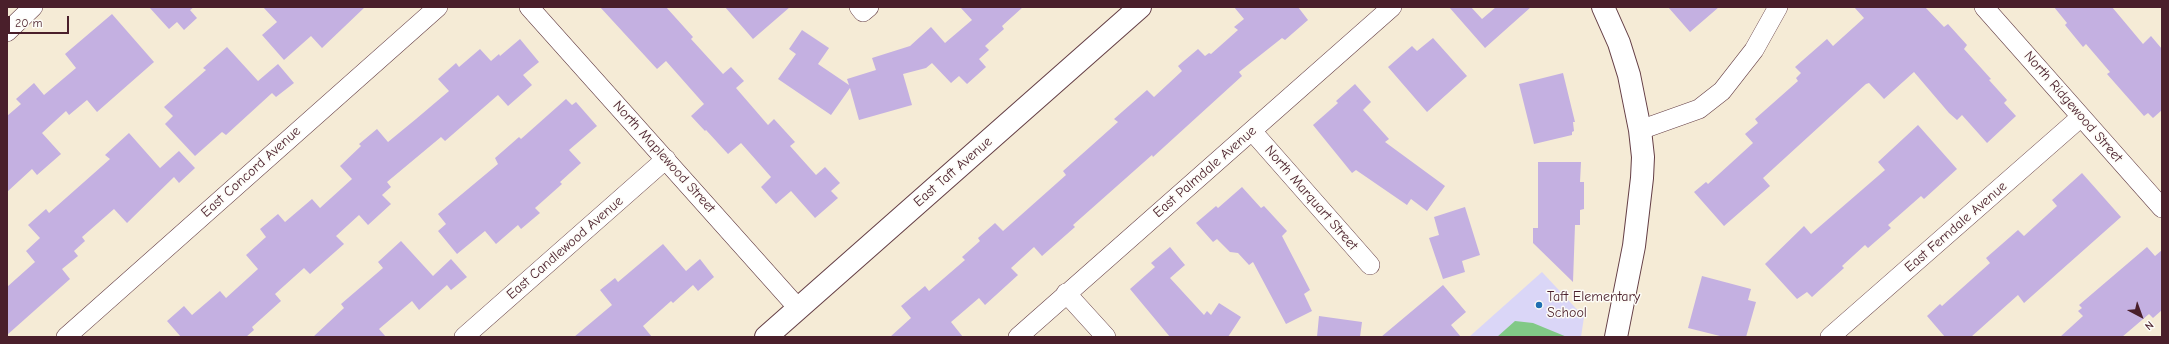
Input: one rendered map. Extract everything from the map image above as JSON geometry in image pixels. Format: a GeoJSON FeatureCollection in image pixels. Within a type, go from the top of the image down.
{"type":"FeatureCollection","features":[{"type":"Feature","properties":{"kind":"main road","name":"East Taft Avenue"},"geometry":{"type":"LineString","coordinates":[[766,337],[1140,7]]}},
{"type":"Feature","properties":{"kind":"main road"},"geometry":{"type":"LineString","coordinates":[[1603,7],[1619,43],[1629,75],[1640,130],[1642,178],[1639,211],[1616,337]]}},
{"type":"Feature","properties":{"kind":"street"},"geometry":{"type":"LineString","coordinates":[[7,32],[33,7]]}},
{"type":"Feature","properties":{"kind":"street","name":"East Concord Avenue"},"geometry":{"type":"LineString","coordinates":[[66,337],[438,7]]}},
{"type":"Feature","properties":{"kind":"street","name":"North Maplewood Street"},"geometry":{"type":"LineString","coordinates":[[529,7],[798,308]]}},
{"type":"Feature","properties":{"kind":"street","name":"East Palmdale Avenue"},"geometry":{"type":"LineString","coordinates":[[1018,337],[1066,293],[1392,7]]}},
{"type":"Feature","properties":{"kind":"street"},"geometry":{"type":"LineString","coordinates":[[1640,130],[1693,112],[1722,91],[1754,50],[1778,7]]}},
{"type":"Feature","properties":{"kind":"street","name":"North Ridgewood Street"},"geometry":{"type":"LineString","coordinates":[[1984,7],[2162,208]]}},
{"type":"Feature","properties":{"kind":"street","name":"East Ferndale Avenue"},"geometry":{"type":"LineString","coordinates":[[1830,337],[2081,117]]}},
{"type":"Feature","properties":{"kind":"street","name":"North Marquart Street"},"geometry":{"type":"LineString","coordinates":[[1252,131],[1370,265]]}},
{"type":"Feature","properties":{"kind":"street","name":"East Candlewood Avenue"},"geometry":{"type":"LineString","coordinates":[[464,337],[666,159]]}},
{"type":"Feature","properties":{"kind":"street"},"geometry":{"type":"LineString","coordinates":[[1066,293],[1106,337]]}},
{"type":"Feature","properties":{"kind":"shaded area","name":"Taft Elementary School"},"geometry":{"type":"Polygon","coordinates":[[[1542,272],[1584,317],[1581,337],[1469,337],[1542,272]]]}},
{"type":"Feature","properties":{"kind":"green space"},"geometry":{"type":"Polygon","coordinates":[[[1515,321],[1533,323],[1567,337],[1497,337],[1515,321]]]}},
{"type":"Feature","properties":{"kind":"building"},"geometry":{"type":"Polygon","coordinates":[[[149,7],[194,7],[190,10],[197,18],[184,30],[177,22],[169,29],[149,7]]]}},
{"type":"Feature","properties":{"kind":"building"},"geometry":{"type":"Polygon","coordinates":[[[263,7],[365,7],[322,48],[311,36],[284,60],[262,35],[277,22],[263,7]]]}},
{"type":"Feature","properties":{"kind":"building"},"geometry":{"type":"Polygon","coordinates":[[[600,7],[666,7],[693,37],[691,39],[723,74],[731,67],[744,81],[736,88],[768,125],[774,119],[795,142],[790,146],[816,175],[825,167],[840,183],[831,191],[838,198],[815,218],[791,191],[776,204],[761,187],[771,177],[741,143],[728,154],[691,116],[704,104],[666,61],[657,69],[600,7]]]}},
{"type":"Feature","properties":{"kind":"building"},"geometry":{"type":"Polygon","coordinates":[[[725,7],[790,7],[753,39],[725,7]]]}},
{"type":"Feature","properties":{"kind":"building"},"geometry":{"type":"Polygon","coordinates":[[[960,7],[1023,7],[1002,26],[1004,29],[985,46],[989,50],[979,59],[986,67],[967,84],[959,76],[951,83],[932,63],[926,68],[903,74],[912,105],[859,120],[850,88],[831,115],[778,79],[796,54],[789,49],[802,30],[829,48],[818,64],[849,85],[847,79],[876,70],[872,58],[910,46],[931,27],[945,43],[972,20],[960,7]]]}},
{"type":"Feature","properties":{"kind":"building"},"geometry":{"type":"Polygon","coordinates":[[[1234,7],[1298,7],[1308,20],[1285,40],[1282,38],[1239,72],[1242,76],[1153,157],[1152,155],[1073,225],[1075,227],[1042,256],[1034,247],[1011,268],[1018,275],[985,305],[979,298],[951,322],[963,337],[890,337],[911,318],[901,306],[925,286],[929,291],[965,260],[962,257],[980,241],[978,238],[995,223],[1003,231],[1066,175],[1063,171],[1118,122],[1114,119],[1147,90],[1154,97],[1182,71],[1178,66],[1198,49],[1205,56],[1209,53],[1211,54],[1238,30],[1234,27],[1244,19],[1234,7]]]}},
{"type":"Feature","properties":{"kind":"building"},"geometry":{"type":"Polygon","coordinates":[[[1449,7],[1471,7],[1482,19],[1496,7],[1531,7],[1485,48],[1449,7]]]}},
{"type":"Feature","properties":{"kind":"building"},"geometry":{"type":"Polygon","coordinates":[[[1668,7],[1719,7],[1690,32],[1668,7]]]}},
{"type":"Feature","properties":{"kind":"building"},"geometry":{"type":"Polygon","coordinates":[[[1854,7],[1925,7],[1944,27],[1948,24],[1967,45],[1964,49],[1991,79],[1989,80],[2007,100],[2004,103],[2016,116],[1987,143],[1962,115],[1957,120],[1949,113],[1914,72],[1884,99],[1869,83],[1866,84],[1763,178],[1770,186],[1724,226],[1694,192],[1706,182],[1708,184],[1753,143],[1745,134],[1758,123],[1755,119],[1798,81],[1796,78],[1801,73],[1795,67],[1827,39],[1833,46],[1864,18],[1854,7]]]}},
{"type":"Feature","properties":{"kind":"building"},"geometry":{"type":"Polygon","coordinates":[[[2054,7],[2112,7],[2143,44],[2151,36],[2162,49],[2162,110],[2153,118],[2148,113],[2144,116],[2107,74],[2110,72],[2086,44],[2083,47],[2065,25],[2067,23],[2054,7]]]}},
{"type":"Feature","properties":{"kind":"building"},"geometry":{"type":"Polygon","coordinates":[[[112,14],[154,62],[97,112],[87,100],[69,115],[66,111],[42,133],[61,154],[37,175],[32,169],[7,192],[7,116],[21,104],[16,99],[34,83],[44,95],[76,68],[65,54],[112,14]]]}},
{"type":"Feature","properties":{"kind":"building"},"geometry":{"type":"Polygon","coordinates":[[[1433,38],[1467,76],[1427,112],[1388,67],[1412,46],[1417,51],[1433,38]]]}},
{"type":"Feature","properties":{"kind":"building"},"geometry":{"type":"Polygon","coordinates":[[[520,39],[539,62],[523,75],[532,85],[508,106],[498,95],[445,141],[441,137],[387,182],[391,187],[382,195],[391,204],[368,225],[359,215],[336,236],[344,244],[310,274],[304,268],[275,294],[281,301],[252,327],[254,330],[246,337],[181,337],[167,321],[184,306],[192,315],[220,291],[226,298],[258,269],[246,255],[266,237],[260,229],[278,214],[285,222],[312,199],[320,208],[352,179],[340,166],[361,146],[359,144],[377,129],[388,142],[416,119],[449,91],[438,79],[456,63],[459,67],[480,49],[491,61],[499,54],[500,56],[520,39]]]}},
{"type":"Feature","properties":{"kind":"building"},"geometry":{"type":"Polygon","coordinates":[[[227,47],[258,81],[278,64],[294,83],[276,97],[272,93],[226,135],[222,132],[195,156],[165,124],[173,116],[164,107],[206,70],[203,68],[227,47]]]}},
{"type":"Feature","properties":{"kind":"building"},"geometry":{"type":"Polygon","coordinates":[[[1563,73],[1575,122],[1573,122],[1574,131],[1572,132],[1572,135],[1534,144],[1519,84],[1563,73]]]}},
{"type":"Feature","properties":{"kind":"building"},"geometry":{"type":"Polygon","coordinates":[[[1355,84],[1371,102],[1363,110],[1389,139],[1385,142],[1445,186],[1427,211],[1411,199],[1407,205],[1356,170],[1352,173],[1313,125],[1338,103],[1336,101],[1355,84]]]}},
{"type":"Feature","properties":{"kind":"building"},"geometry":{"type":"Polygon","coordinates":[[[566,99],[572,105],[576,102],[597,126],[569,150],[581,163],[560,182],[562,184],[535,208],[540,213],[521,229],[518,225],[496,244],[485,231],[457,254],[438,231],[446,224],[438,214],[498,164],[495,158],[519,137],[521,139],[566,99]]]}},
{"type":"Feature","properties":{"kind":"building"},"geometry":{"type":"Polygon","coordinates":[[[1918,125],[1957,169],[1924,199],[1921,196],[1888,225],[1891,228],[1868,248],[1865,245],[1842,266],[1844,268],[1812,297],[1807,292],[1797,299],[1765,264],[1804,226],[1811,234],[1885,170],[1878,162],[1918,125]]]}},
{"type":"Feature","properties":{"kind":"building"},"geometry":{"type":"Polygon","coordinates":[[[129,133],[160,168],[179,151],[195,168],[179,183],[174,177],[127,223],[114,209],[82,237],[85,241],[74,251],[78,256],[62,269],[70,279],[7,335],[7,287],[35,262],[26,251],[40,238],[28,225],[46,209],[49,213],[110,159],[105,155],[129,133]]]}},
{"type":"Feature","properties":{"kind":"building"},"geometry":{"type":"Polygon","coordinates":[[[1538,162],[1581,162],[1580,182],[1584,182],[1584,209],[1580,210],[1580,225],[1575,225],[1573,282],[1533,243],[1533,228],[1538,228],[1538,162]]]}},
{"type":"Feature","properties":{"kind":"building"},"geometry":{"type":"Polygon","coordinates":[[[2082,173],[2121,217],[2024,303],[2018,295],[1971,337],[1945,337],[1927,316],[1940,304],[1942,306],[1990,263],[1986,258],[2018,230],[2024,236],[2057,206],[2052,200],[2082,173]]]}},
{"type":"Feature","properties":{"kind":"building"},"geometry":{"type":"Polygon","coordinates":[[[1242,187],[1261,208],[1264,206],[1287,231],[1282,236],[1310,290],[1304,294],[1312,311],[1286,324],[1253,262],[1249,265],[1238,253],[1230,252],[1217,239],[1213,242],[1196,223],[1216,206],[1218,208],[1242,187]]]}},
{"type":"Feature","properties":{"kind":"building"},"geometry":{"type":"Polygon","coordinates":[[[1465,207],[1480,255],[1462,261],[1465,272],[1443,279],[1429,238],[1439,235],[1434,217],[1465,207]]]}},
{"type":"Feature","properties":{"kind":"building"},"geometry":{"type":"Polygon","coordinates":[[[401,241],[433,276],[451,259],[467,277],[451,290],[447,285],[419,310],[412,301],[379,329],[386,337],[313,337],[344,308],[341,304],[383,268],[378,262],[401,241]]]}},
{"type":"Feature","properties":{"kind":"building"},"geometry":{"type":"Polygon","coordinates":[[[663,244],[686,271],[700,259],[714,277],[698,291],[693,285],[673,303],[671,301],[643,326],[652,337],[574,337],[612,305],[600,290],[615,278],[618,282],[663,244]]]}},
{"type":"Feature","properties":{"kind":"building"},"geometry":{"type":"Polygon","coordinates":[[[1170,247],[1185,265],[1170,278],[1204,315],[1207,311],[1211,315],[1219,303],[1241,317],[1228,337],[1170,337],[1130,289],[1155,267],[1151,263],[1170,247]]]}},
{"type":"Feature","properties":{"kind":"building"},"geometry":{"type":"Polygon","coordinates":[[[2147,247],[2155,256],[2162,250],[2162,310],[2153,318],[2149,314],[2122,337],[2060,337],[2083,316],[2078,311],[2082,308],[2079,305],[2147,247]]]}},
{"type":"Feature","properties":{"kind":"building"},"geometry":{"type":"Polygon","coordinates":[[[1702,276],[1751,289],[1748,300],[1756,302],[1746,337],[1724,337],[1688,328],[1702,276]]]}},
{"type":"Feature","properties":{"kind":"building"},"geometry":{"type":"Polygon","coordinates":[[[1443,285],[1466,312],[1451,325],[1461,337],[1381,337],[1443,285]]]}},
{"type":"Feature","properties":{"kind":"building"},"geometry":{"type":"Polygon","coordinates":[[[1319,316],[1362,322],[1360,337],[1317,337],[1319,316]]]}},
{"type":"Feature","properties":{"kind":"place","name":"Taft Elementary School"},"geometry":{"type":"Point","coordinates":[1539,305]}}]}
